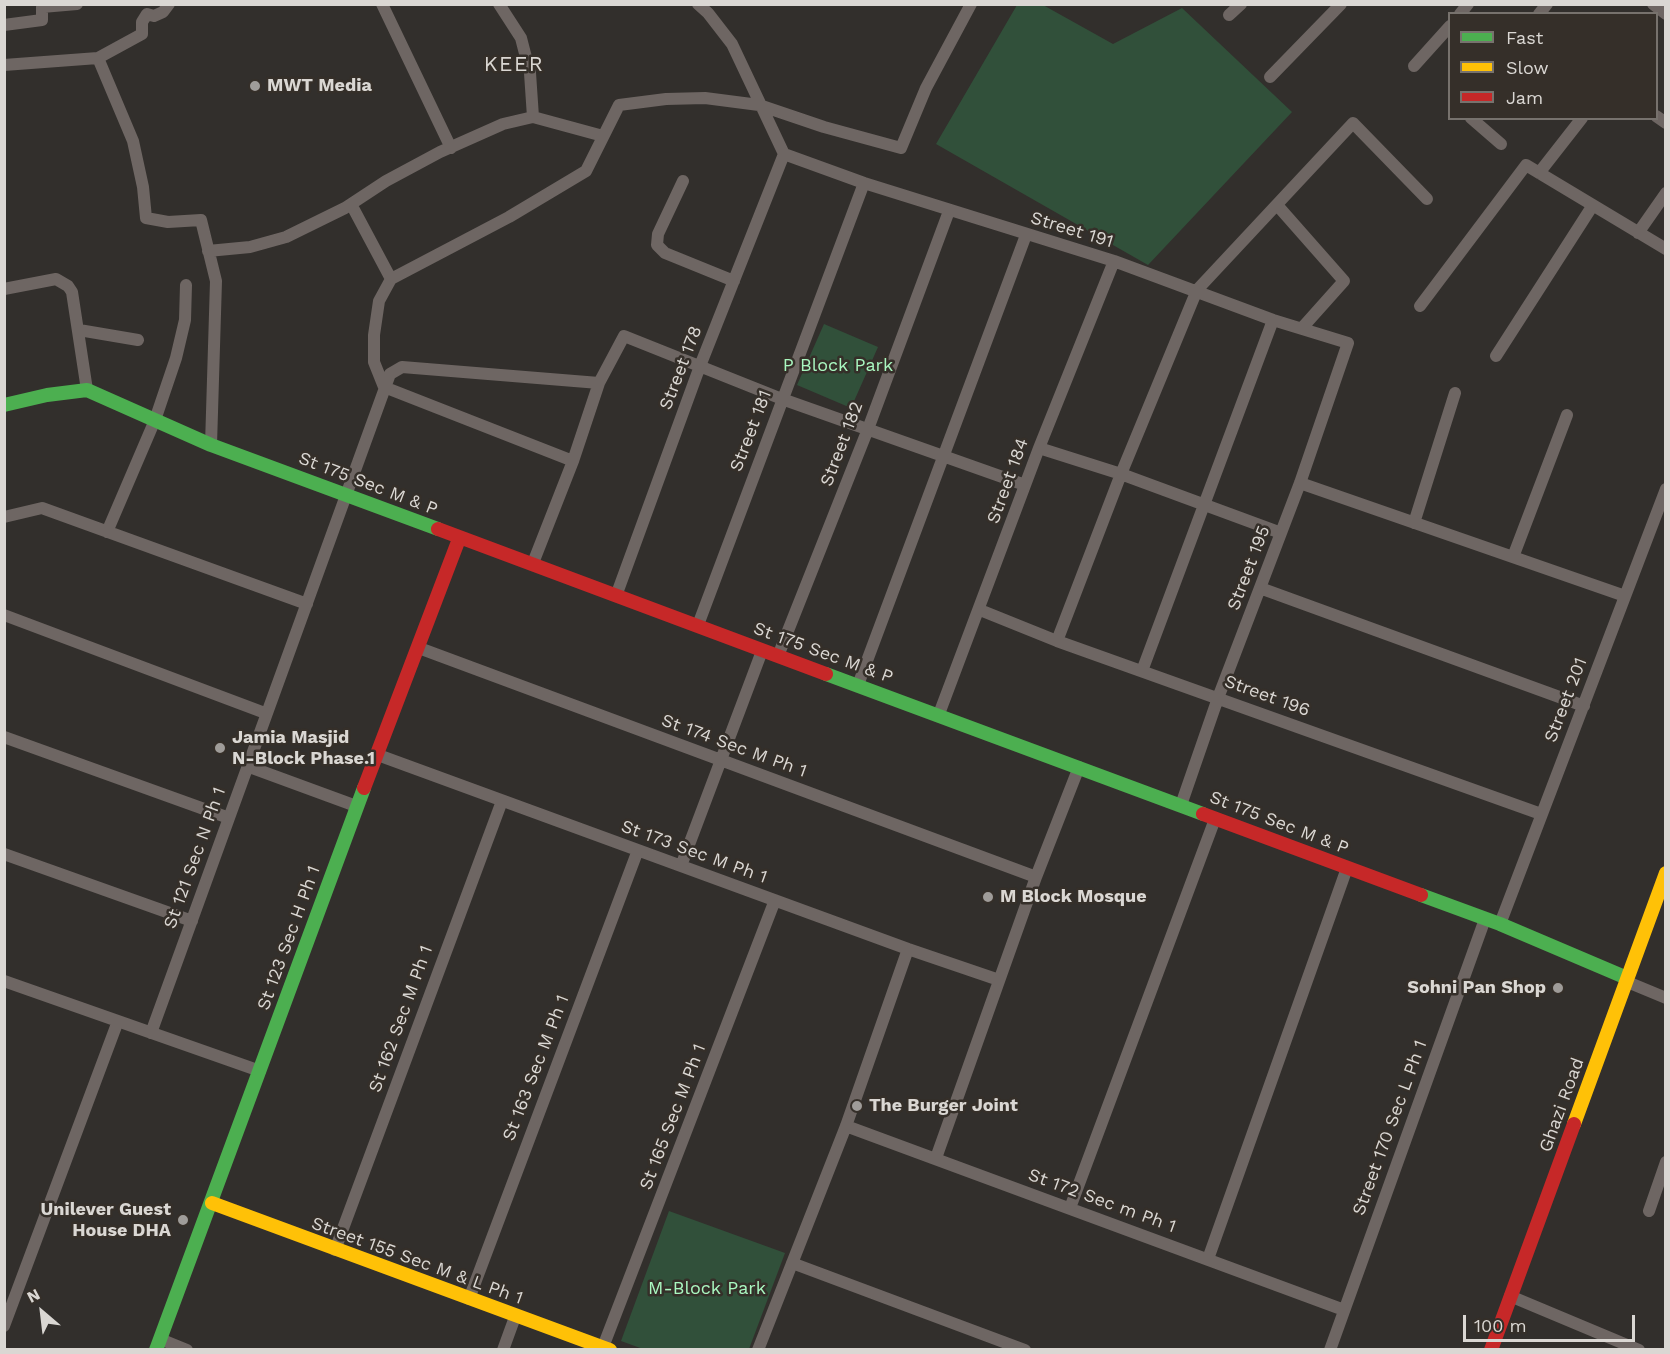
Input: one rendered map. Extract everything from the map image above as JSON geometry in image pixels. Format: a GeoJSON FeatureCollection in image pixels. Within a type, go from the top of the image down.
{"type":"FeatureCollection","features":[{"type":"Feature","properties":{"kind":"street"},"geometry":{"type":"LineString","coordinates":[[4,25],[42,20],[42,7],[77,4]]}},
{"type":"Feature","properties":{"kind":"street"},"geometry":{"type":"LineString","coordinates":[[4,65],[98,58],[142,34],[142,22],[147,14],[154,16],[163,12],[170,4]]}},
{"type":"Feature","properties":{"kind":"street"},"geometry":{"type":"LineString","coordinates":[[382,4],[451,148]]}},
{"type":"Feature","properties":{"kind":"street"},"geometry":{"type":"LineString","coordinates":[[499,4],[521,38],[530,74],[533,117]]}},
{"type":"Feature","properties":{"kind":"street"},"geometry":{"type":"LineString","coordinates":[[698,4],[732,44],[784,154]]}},
{"type":"Feature","properties":{"kind":"street"},"geometry":{"type":"LineString","coordinates":[[573,461],[384,387],[374,362],[374,335],[379,301],[391,279],[509,218],[586,171],[619,105],[666,99],[705,98],[759,105],[824,127],[901,148],[926,88],[971,4]]}},
{"type":"Feature","properties":{"kind":"street"},"geometry":{"type":"LineString","coordinates":[[1229,15],[1241,4]]}},
{"type":"Feature","properties":{"kind":"street"},"geometry":{"type":"LineString","coordinates":[[1270,78],[1341,4]]}},
{"type":"Feature","properties":{"kind":"street"},"geometry":{"type":"LineString","coordinates":[[1414,66],[1448,27]]}},
{"type":"Feature","properties":{"kind":"street"},"geometry":{"type":"LineString","coordinates":[[98,58],[133,141],[143,187],[146,218],[168,222],[201,220],[216,281],[212,445]]}},
{"type":"Feature","properties":{"kind":"street"},"geometry":{"type":"LineString","coordinates":[[208,251],[250,247],[286,237],[351,204],[386,181],[503,124],[533,117],[603,136]]}},
{"type":"Feature","properties":{"kind":"street"},"geometry":{"type":"LineString","coordinates":[[1473,120],[1502,144]]}},
{"type":"Feature","properties":{"kind":"street"},"geometry":{"type":"LineString","coordinates":[[1539,173],[1580,120]]}},
{"type":"Feature","properties":{"kind":"street"},"geometry":{"type":"LineString","coordinates":[[1057,641],[1121,474],[1197,290],[1353,123],[1427,199]]}},
{"type":"Feature","properties":{"kind":"street","name":"Street 191"},"geometry":{"type":"LineString","coordinates":[[784,154],[949,211],[1114,261],[1273,320],[1348,343]]}},
{"type":"Feature","properties":{"kind":"street","name":"Street 178"},"geometry":{"type":"LineString","coordinates":[[616,596],[700,366],[784,154]]}},
{"type":"Feature","properties":{"kind":"street"},"geometry":{"type":"LineString","coordinates":[[1420,306],[1526,165],[1665,249]]}},
{"type":"Feature","properties":{"kind":"street"},"geometry":{"type":"LineString","coordinates":[[683,181],[658,234],[657,245],[665,253],[734,281]]}},
{"type":"Feature","properties":{"kind":"street","name":"Street 181"},"geometry":{"type":"LineString","coordinates":[[698,625],[864,183]]}},
{"type":"Feature","properties":{"kind":"street"},"geometry":{"type":"LineString","coordinates":[[1638,232],[1665,193]]}},
{"type":"Feature","properties":{"kind":"street"},"geometry":{"type":"LineString","coordinates":[[351,204],[391,279]]}},
{"type":"Feature","properties":{"kind":"street"},"geometry":{"type":"LineString","coordinates":[[1277,205],[1344,281],[1302,328]]}},
{"type":"Feature","properties":{"kind":"street"},"geometry":{"type":"LineString","coordinates":[[1496,356],[1593,205]]}},
{"type":"Feature","properties":{"kind":"street","name":"Street 182"},"geometry":{"type":"LineString","coordinates":[[778,656],[868,429],[949,211]]}},
{"type":"Feature","properties":{"kind":"street"},"geometry":{"type":"LineString","coordinates":[[858,685],[1026,235]]}},
{"type":"Feature","properties":{"kind":"street","name":"Street 184"},"geometry":{"type":"LineString","coordinates":[[939,714],[980,610],[1039,447],[1114,261]]}},
{"type":"Feature","properties":{"kind":"street"},"geometry":{"type":"LineString","coordinates":[[4,290],[56,279],[64,282],[72,292],[87,390],[47,395],[4,405]]}},
{"type":"Feature","properties":{"kind":"street"},"geometry":{"type":"LineString","coordinates":[[107,532],[155,420],[179,348],[185,320],[186,285]]}},
{"type":"Feature","properties":{"kind":"street"},"geometry":{"type":"LineString","coordinates":[[1142,671],[1273,320]]}},
{"type":"Feature","properties":{"kind":"street"},"geometry":{"type":"LineString","coordinates":[[79,330],[138,340]]}},
{"type":"Feature","properties":{"kind":"street"},"geometry":{"type":"LineString","coordinates":[[533,563],[573,461],[599,383],[624,336],[782,399],[1025,485]]}},
{"type":"Feature","properties":{"kind":"street","name":"Street 195"},"geometry":{"type":"LineString","coordinates":[[1181,806],[1218,698],[1300,483],[1348,343]]}},
{"type":"Feature","properties":{"kind":"street"},"geometry":{"type":"LineString","coordinates":[[384,387],[390,374],[402,367],[599,383]]}},
{"type":"Feature","properties":{"kind":"street","name":"St 121 Sec N Ph 1"},"geometry":{"type":"LineString","coordinates":[[151,1033],[384,387]]}},
{"type":"Feature","properties":{"kind":"street","name":"St 175 Sec M & P"},"geometry":{"type":"LineString","coordinates":[[87,390],[212,445],[345,493],[459,539],[533,563],[762,651],[939,714],[1500,924],[1626,979]]}},
{"type":"Feature","properties":{"kind":"street"},"geometry":{"type":"LineString","coordinates":[[1414,523],[1455,393]]}},
{"type":"Feature","properties":{"kind":"street"},"geometry":{"type":"LineString","coordinates":[[1513,557],[1567,415]]}},
{"type":"Feature","properties":{"kind":"street"},"geometry":{"type":"LineString","coordinates":[[1039,447],[1121,474],[1281,533]]}},
{"type":"Feature","properties":{"kind":"street"},"geometry":{"type":"LineString","coordinates":[[1300,483],[1625,596]]}},
{"type":"Feature","properties":{"kind":"street","name":"Street 201"},"geometry":{"type":"LineString","coordinates":[[1500,924],[1665,489]]}},
{"type":"Feature","properties":{"kind":"street"},"geometry":{"type":"LineString","coordinates":[[4,517],[42,508],[307,604]]}},
{"type":"Feature","properties":{"kind":"street","name":"St 123 Sec H Ph 1"},"geometry":{"type":"LineString","coordinates":[[158,1344],[212,1203],[356,806],[378,755],[459,539]]}},
{"type":"Feature","properties":{"kind":"street"},"geometry":{"type":"LineString","coordinates":[[1260,588],[1584,706]]}},
{"type":"Feature","properties":{"kind":"street","name":"Street 196"},"geometry":{"type":"LineString","coordinates":[[980,610],[1057,641],[1541,814]]}},
{"type":"Feature","properties":{"kind":"street"},"geometry":{"type":"LineString","coordinates":[[4,615],[265,713]]}},
{"type":"Feature","properties":{"kind":"street","name":"St 174 Sec M Ph 1"},"geometry":{"type":"LineString","coordinates":[[419,648],[1036,877]]}},
{"type":"Feature","properties":{"kind":"street"},"geometry":{"type":"LineString","coordinates":[[681,866],[762,651]]}},
{"type":"Feature","properties":{"kind":"street"},"geometry":{"type":"LineString","coordinates":[[4,737],[229,818]]}},
{"type":"Feature","properties":{"kind":"street","name":"St 173 Sec M Ph 1"},"geometry":{"type":"LineString","coordinates":[[378,755],[908,950],[999,980]]}},
{"type":"Feature","properties":{"kind":"street"},"geometry":{"type":"LineString","coordinates":[[247,766],[356,806]]}},
{"type":"Feature","properties":{"kind":"street"},"geometry":{"type":"LineString","coordinates":[[936,1158],[1036,877],[1079,766]]}},
{"type":"Feature","properties":{"kind":"street","name":"St 162 Sec M Ph 1"},"geometry":{"type":"LineString","coordinates":[[335,1250],[502,801]]}},
{"type":"Feature","properties":{"kind":"street"},"geometry":{"type":"LineString","coordinates":[[1070,1208],[1215,819]]}},
{"type":"Feature","properties":{"kind":"street","name":"St 163 Sec M Ph 1"},"geometry":{"type":"LineString","coordinates":[[469,1299],[638,850]]}},
{"type":"Feature","properties":{"kind":"street"},"geometry":{"type":"LineString","coordinates":[[4,855],[192,921]]}},
{"type":"Feature","properties":{"kind":"street"},"geometry":{"type":"LineString","coordinates":[[1208,1259],[1347,868]]}},
{"type":"Feature","properties":{"kind":"street","name":"Ghazi Road"},"geometry":{"type":"LineString","coordinates":[[1491,1350],[1665,876]]}},
{"type":"Feature","properties":{"kind":"street","name":"St 165 Sec M Ph 1"},"geometry":{"type":"LineString","coordinates":[[607,1348],[775,900]]}},
{"type":"Feature","properties":{"kind":"street","name":"Street 170 Sec L Ph 1"},"geometry":{"type":"LineString","coordinates":[[1330,1350],[1485,919]]}},
{"type":"Feature","properties":{"kind":"street"},"geometry":{"type":"LineString","coordinates":[[758,1350],[846,1126],[908,950]]}},
{"type":"Feature","properties":{"kind":"street"},"geometry":{"type":"LineString","coordinates":[[1626,979],[1665,998]]}},
{"type":"Feature","properties":{"kind":"street"},"geometry":{"type":"LineString","coordinates":[[4,981],[260,1071]]}},
{"type":"Feature","properties":{"kind":"street"},"geometry":{"type":"LineString","coordinates":[[4,1326],[118,1021]]}},
{"type":"Feature","properties":{"kind":"street","name":"St 172 Sec m Ph 1"},"geometry":{"type":"LineString","coordinates":[[846,1126],[1344,1310]]}},
{"type":"Feature","properties":{"kind":"street"},"geometry":{"type":"LineString","coordinates":[[1649,1211],[1665,1162]]}},
{"type":"Feature","properties":{"kind":"street","name":"Street 155 Sec M & L Ph 1"},"geometry":{"type":"LineString","coordinates":[[212,1203],[515,1317],[607,1348]]}},
{"type":"Feature","properties":{"kind":"street"},"geometry":{"type":"LineString","coordinates":[[792,1263],[1025,1350]]}},
{"type":"Feature","properties":{"kind":"street"},"geometry":{"type":"LineString","coordinates":[[1510,1296],[1639,1350]]}},
{"type":"Feature","properties":{"kind":"street"},"geometry":{"type":"LineString","coordinates":[[503,1350],[515,1317]]}},
{"type":"Feature","properties":{"kind":"street"},"geometry":{"type":"LineString","coordinates":[[158,1344],[187,1350]]}},
{"type":"Feature","properties":{"kind":"green space"},"geometry":{"type":"Polygon","coordinates":[[[1017,5],[1043,5],[1113,44],[1182,8],[1292,112],[1148,265],[936,144],[1017,5]]]}},
{"type":"Feature","properties":{"kind":"green space","name":"P Block Park"},"geometry":{"type":"Polygon","coordinates":[[[824,324],[878,347],[851,408],[797,385],[824,324]]]}},
{"type":"Feature","properties":{"kind":"green space","name":"M-Block Park"},"geometry":{"type":"Polygon","coordinates":[[[669,1211],[785,1253],[749,1349],[643,1349],[621,1341],[669,1211]]]}},
{"type":"Feature","properties":{"kind":"traffic: fast"},"geometry":{"type":"LineString","coordinates":[[4,405],[47,395],[87,390],[211,445],[438,529]]}},
{"type":"Feature","properties":{"kind":"traffic: fast"},"geometry":{"type":"LineString","coordinates":[[826,674],[1203,814]]}},
{"type":"Feature","properties":{"kind":"traffic: fast"},"geometry":{"type":"LineString","coordinates":[[156,1350],[364,788]]}},
{"type":"Feature","properties":{"kind":"traffic: fast"},"geometry":{"type":"LineString","coordinates":[[1421,895],[1500,924],[1627,978]]}},
{"type":"Feature","properties":{"kind":"traffic: slow"},"geometry":{"type":"LineString","coordinates":[[1574,1124],[1666,873]]}},
{"type":"Feature","properties":{"kind":"traffic: slow"},"geometry":{"type":"LineString","coordinates":[[212,1203],[610,1350]]}},
{"type":"Feature","properties":{"kind":"traffic: jam"},"geometry":{"type":"LineString","coordinates":[[438,529],[826,674]]}},
{"type":"Feature","properties":{"kind":"traffic: jam"},"geometry":{"type":"LineString","coordinates":[[364,788],[459,539]]}},
{"type":"Feature","properties":{"kind":"traffic: jam"},"geometry":{"type":"LineString","coordinates":[[1203,814],[1421,895]]}},
{"type":"Feature","properties":{"kind":"traffic: jam"},"geometry":{"type":"LineString","coordinates":[[1491,1350],[1574,1124]]}},
{"type":"Feature","properties":{"kind":"place","name":"MWT Media"},"geometry":{"type":"Point","coordinates":[255,86]}},
{"type":"Feature","properties":{"kind":"place","name":"Jamia Masjid N-Block Phase.1"},"geometry":{"type":"Point","coordinates":[220,748]}},
{"type":"Feature","properties":{"kind":"place","name":"M Block Mosque"},"geometry":{"type":"Point","coordinates":[988,897]}},
{"type":"Feature","properties":{"kind":"place","name":"Sohni Pan Shop"},"geometry":{"type":"Point","coordinates":[1558,988]}},
{"type":"Feature","properties":{"kind":"place","name":"The Burger Joint"},"geometry":{"type":"Point","coordinates":[857,1106]}},
{"type":"Feature","properties":{"kind":"place","name":"Unilever Guest House DHA"},"geometry":{"type":"Point","coordinates":[183,1220]}},
{"type":"Feature","properties":{"kind":"district","name":"KEER"},"geometry":{"type":"Point","coordinates":[514,65]}}]}
